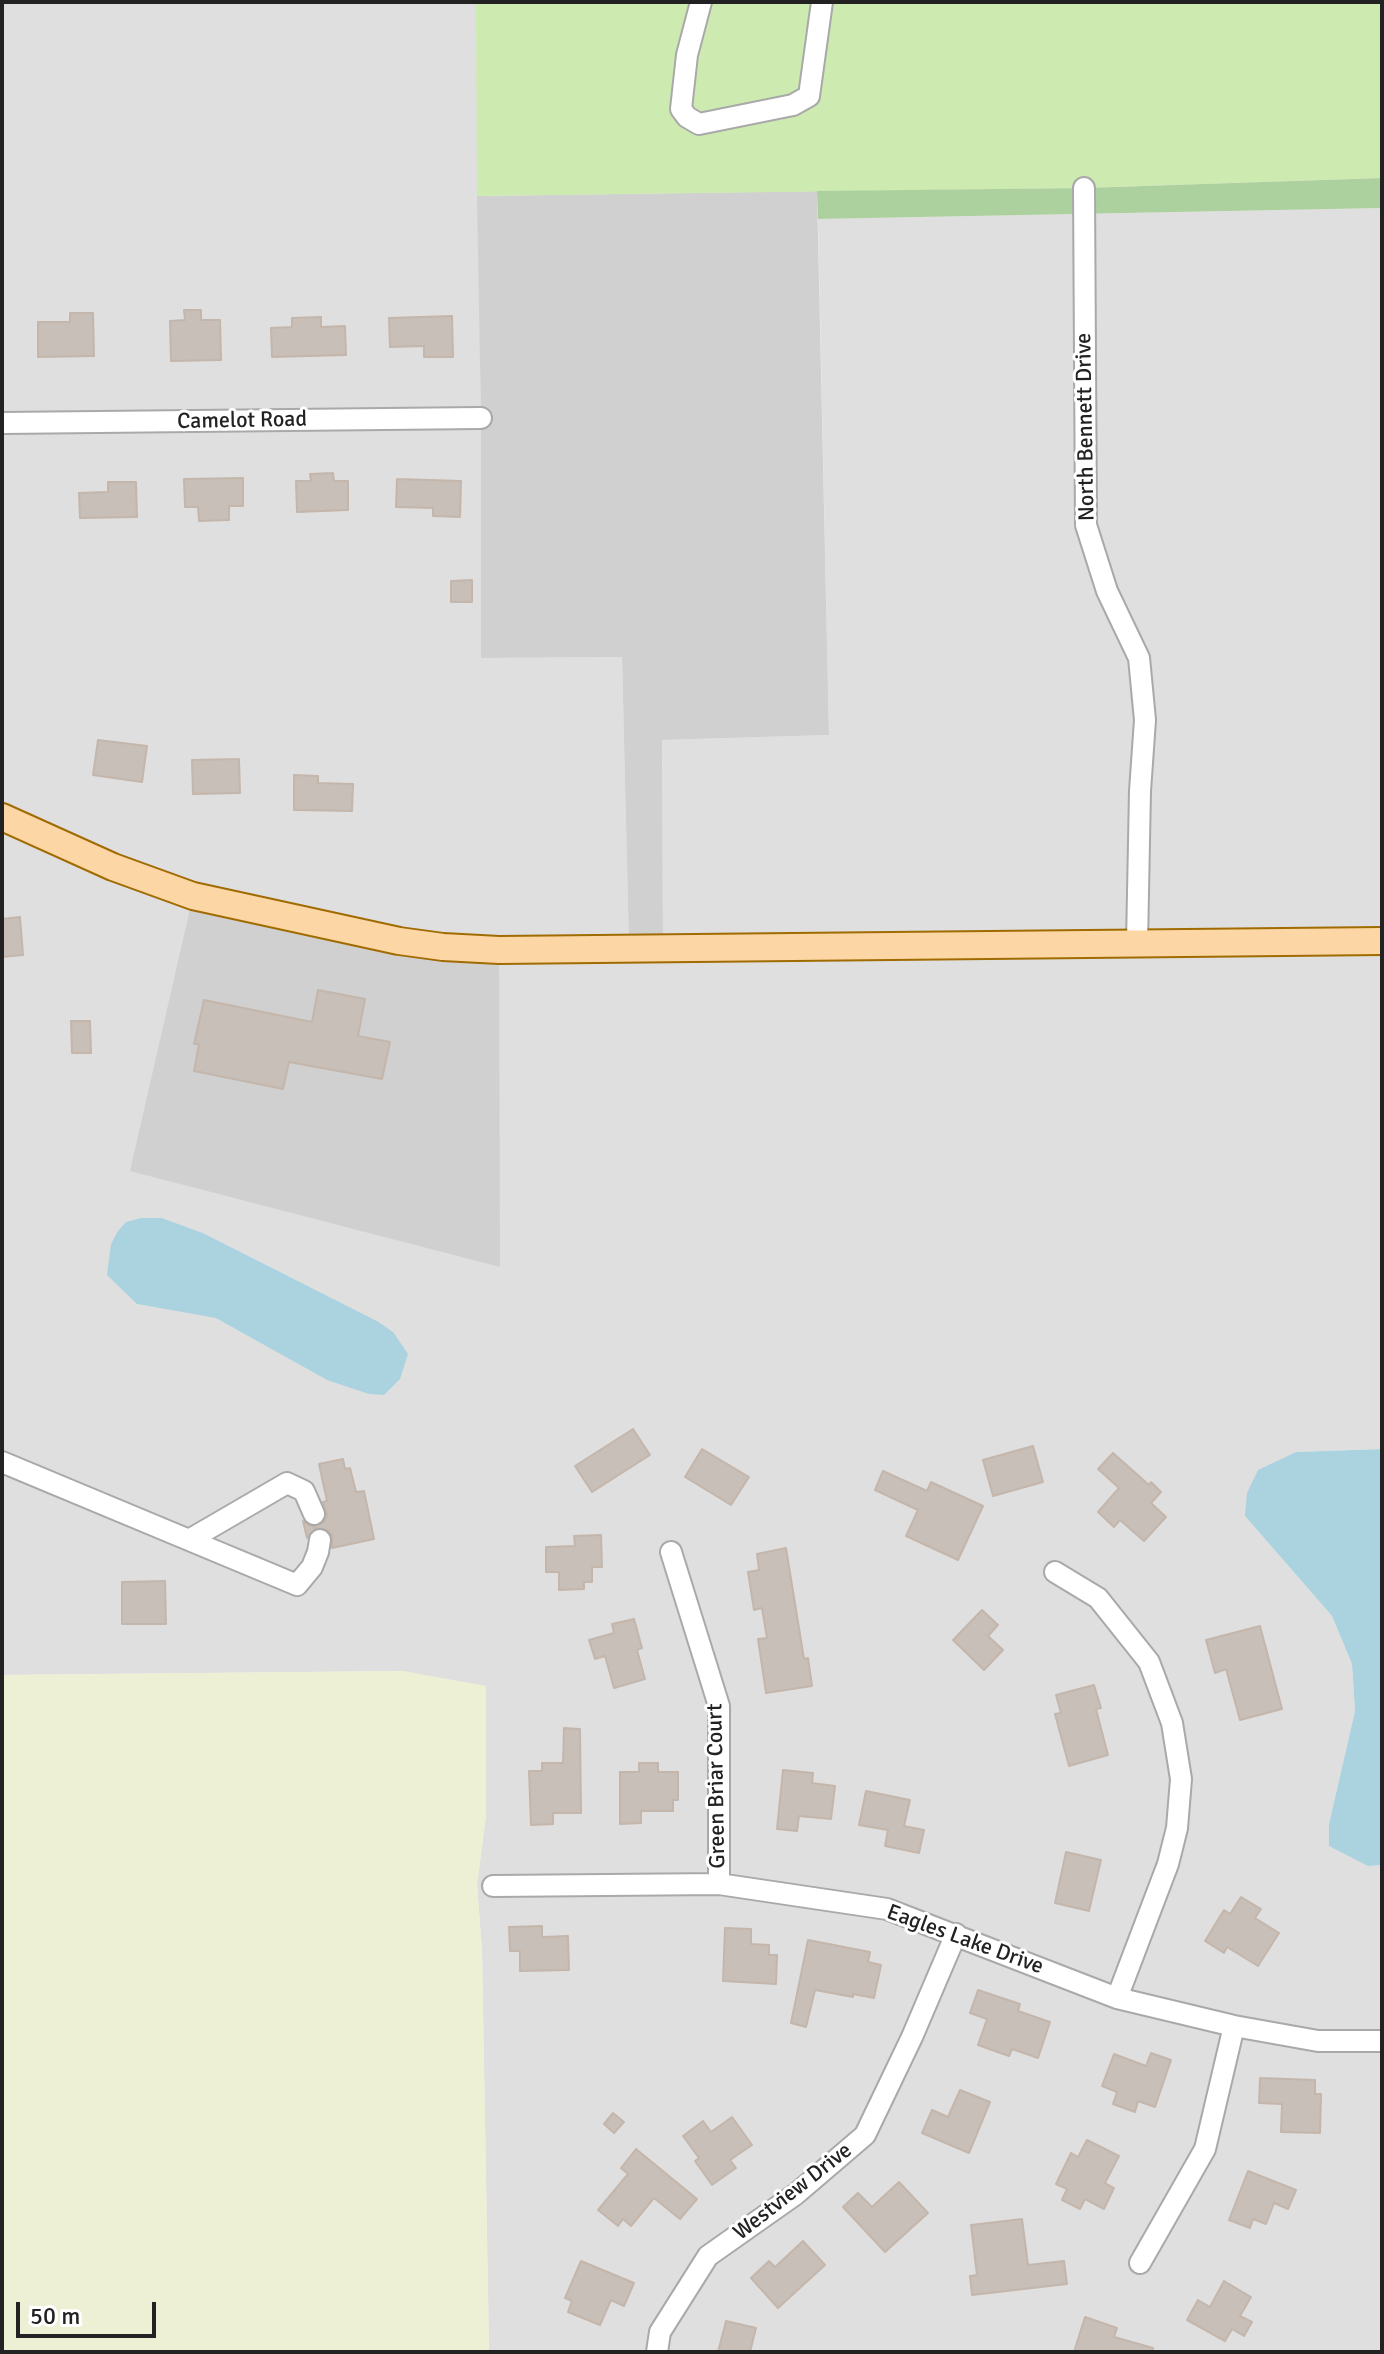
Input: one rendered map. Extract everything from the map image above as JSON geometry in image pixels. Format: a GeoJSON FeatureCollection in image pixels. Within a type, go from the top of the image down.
{"type":"FeatureCollection","features":[{"type":"Feature","properties":{"kind":"main road"},"geometry":{"type":"LineString","coordinates":[[2,817],[113,867],[193,896],[399,941],[443,947],[499,950],[1382,941]]}},
{"type":"Feature","properties":{"kind":"street"},"geometry":{"type":"LineString","coordinates":[[701,2],[687,55],[681,109],[699,124],[793,105],[809,96],[822,2]]}},
{"type":"Feature","properties":{"kind":"street","name":"North Bennett Drive"},"geometry":{"type":"LineString","coordinates":[[1084,188],[1086,525],[1107,591],[1139,658],[1145,720],[1140,791],[1137,943]]}},
{"type":"Feature","properties":{"kind":"street","name":"Camelot Road"},"geometry":{"type":"LineString","coordinates":[[2,423],[481,418]]}},
{"type":"Feature","properties":{"kind":"street"},"geometry":{"type":"LineString","coordinates":[[2,1462],[297,1585],[312,1567],[320,1540]]}},
{"type":"Feature","properties":{"kind":"street"},"geometry":{"type":"LineString","coordinates":[[189,1540],[287,1483],[304,1491],[314,1514]]}},
{"type":"Feature","properties":{"kind":"street","name":"Green Briar Court"},"geometry":{"type":"LineString","coordinates":[[671,1552],[719,1706],[719,1884]]}},
{"type":"Feature","properties":{"kind":"street"},"geometry":{"type":"LineString","coordinates":[[1055,1572],[1098,1598],[1149,1662],[1172,1723],[1181,1779],[1177,1828],[1168,1864],[1117,1998]]}},
{"type":"Feature","properties":{"kind":"street","name":"Eagles Lake Drive"},"geometry":{"type":"LineString","coordinates":[[493,1886],[719,1884],[887,1909],[1117,1998],[1234,2026],[1318,2041],[1382,2041]]}},
{"type":"Feature","properties":{"kind":"street","name":"Westview Drive"},"geometry":{"type":"LineString","coordinates":[[657,2352],[660,2332],[708,2256],[796,2194],[865,2135],[956,1934]]}},
{"type":"Feature","properties":{"kind":"street"},"geometry":{"type":"LineString","coordinates":[[1140,2263],[1205,2149],[1234,2026]]}},
{"type":"Feature","properties":{"kind":"shaded area"},"geometry":{"type":"Polygon","coordinates":[[[2,2],[476,2],[481,658],[622,657],[629,948],[663,947],[662,740],[829,735],[818,219],[1382,208],[1382,1449],[1296,1452],[1245,1516],[1332,1616],[1352,1664],[1355,1711],[1329,1824],[1368,1866],[1382,1865],[1382,2352],[489,2352],[482,1951],[477,1885],[486,1815],[403,1671],[2,1675],[2,2]],[[162,1218],[137,1304],[216,1317],[327,1380],[377,1321],[203,1233],[162,1218]]]}},
{"type":"Feature","properties":{"kind":"shaded area"},"geometry":{"type":"Polygon","coordinates":[[[817,191],[829,735],[662,740],[663,948],[629,948],[622,657],[481,658],[477,196],[817,191]]]}},
{"type":"Feature","properties":{"kind":"shaded area"},"geometry":{"type":"Polygon","coordinates":[[[193,896],[499,950],[500,1267],[130,1171],[193,896]]]}},
{"type":"Feature","properties":{"kind":"green space"},"geometry":{"type":"Polygon","coordinates":[[[476,2],[1382,2],[1382,178],[1083,188],[477,196],[476,2]]]}},
{"type":"Feature","properties":{"kind":"green space"},"geometry":{"type":"Polygon","coordinates":[[[1382,178],[1382,208],[818,219],[817,191],[1084,188],[1382,178]]]}},
{"type":"Feature","properties":{"kind":"green space"},"geometry":{"type":"Polygon","coordinates":[[[403,1671],[486,1686],[486,1815],[477,1885],[482,1951],[489,2352],[2,2352],[2,1675],[403,1671]]]}},
{"type":"Feature","properties":{"kind":"water"},"geometry":{"type":"Polygon","coordinates":[[[162,1218],[203,1233],[377,1321],[393,1332],[408,1354],[400,1379],[384,1395],[369,1394],[327,1380],[216,1318],[137,1304],[107,1275],[111,1244],[118,1231],[126,1222],[162,1218]]]}},
{"type":"Feature","properties":{"kind":"water"},"geometry":{"type":"Polygon","coordinates":[[[1382,1449],[1382,1865],[1368,1866],[1329,1846],[1329,1824],[1355,1711],[1352,1664],[1332,1616],[1245,1516],[1247,1493],[1258,1470],[1296,1452],[1382,1449]]]}},
{"type":"Feature","properties":{"kind":"building"},"geometry":{"type":"Polygon","coordinates":[[[184,310],[201,310],[201,320],[220,320],[221,360],[171,361],[170,321],[185,320],[184,310]]]}},
{"type":"Feature","properties":{"kind":"building"},"geometry":{"type":"Polygon","coordinates":[[[70,313],[93,313],[94,356],[38,357],[38,322],[70,322],[70,313]]]}},
{"type":"Feature","properties":{"kind":"building"},"geometry":{"type":"Polygon","coordinates":[[[452,316],[453,357],[424,357],[424,346],[390,347],[389,318],[452,316]]]}},
{"type":"Feature","properties":{"kind":"building"},"geometry":{"type":"Polygon","coordinates":[[[321,317],[321,327],[345,326],[346,355],[272,357],[271,328],[292,327],[292,318],[321,317]]]}},
{"type":"Feature","properties":{"kind":"building"},"geometry":{"type":"Polygon","coordinates":[[[333,473],[334,481],[348,481],[348,510],[297,512],[296,481],[311,481],[310,474],[333,473]]]}},
{"type":"Feature","properties":{"kind":"building"},"geometry":{"type":"Polygon","coordinates":[[[243,478],[243,506],[229,506],[229,520],[199,521],[198,507],[185,507],[184,479],[243,478]]]}},
{"type":"Feature","properties":{"kind":"building"},"geometry":{"type":"Polygon","coordinates":[[[397,479],[461,481],[460,517],[433,516],[433,508],[396,507],[397,479]]]}},
{"type":"Feature","properties":{"kind":"building"},"geometry":{"type":"Polygon","coordinates":[[[108,482],[136,482],[137,517],[80,518],[79,493],[108,492],[108,482]]]}},
{"type":"Feature","properties":{"kind":"building"},"geometry":{"type":"Polygon","coordinates":[[[472,580],[472,602],[451,602],[451,581],[472,580]]]}},
{"type":"Feature","properties":{"kind":"building"},"geometry":{"type":"Polygon","coordinates":[[[98,740],[147,746],[142,782],[93,775],[98,740]]]}},
{"type":"Feature","properties":{"kind":"building"},"geometry":{"type":"Polygon","coordinates":[[[239,759],[240,793],[193,794],[192,760],[239,759]]]}},
{"type":"Feature","properties":{"kind":"building"},"geometry":{"type":"Polygon","coordinates":[[[294,775],[318,776],[318,783],[353,784],[352,811],[294,810],[294,775]]]}},
{"type":"Feature","properties":{"kind":"building"},"geometry":{"type":"Polygon","coordinates":[[[20,917],[23,955],[2,957],[2,919],[20,917]]]}},
{"type":"Feature","properties":{"kind":"building"},"geometry":{"type":"Polygon","coordinates":[[[318,990],[365,999],[358,1036],[390,1042],[382,1079],[289,1062],[283,1089],[194,1071],[199,1044],[194,1044],[204,1000],[312,1022],[318,990]]]}},
{"type":"Feature","properties":{"kind":"building"},"geometry":{"type":"Polygon","coordinates":[[[71,1021],[90,1021],[91,1053],[72,1053],[71,1021]]]}},
{"type":"Feature","properties":{"kind":"building"},"geometry":{"type":"Polygon","coordinates":[[[633,1429],[650,1455],[592,1492],[575,1466],[633,1429]]]}},
{"type":"Feature","properties":{"kind":"building"},"geometry":{"type":"Polygon","coordinates":[[[1033,1446],[1043,1482],[993,1496],[983,1460],[1033,1446]]]}},
{"type":"Feature","properties":{"kind":"building"},"geometry":{"type":"Polygon","coordinates":[[[702,1449],[749,1477],[731,1505],[685,1477],[702,1449]]]}},
{"type":"Feature","properties":{"kind":"building"},"geometry":{"type":"Polygon","coordinates":[[[1113,1453],[1161,1492],[1151,1503],[1166,1517],[1144,1541],[1120,1520],[1114,1527],[1098,1512],[1119,1488],[1098,1469],[1113,1453]]]}},
{"type":"Feature","properties":{"kind":"building"},"geometry":{"type":"Polygon","coordinates":[[[343,1459],[345,1469],[350,1468],[356,1492],[364,1491],[374,1539],[332,1548],[329,1531],[316,1528],[307,1538],[303,1521],[313,1527],[325,1521],[327,1515],[323,1502],[327,1501],[319,1464],[343,1459]]]}},
{"type":"Feature","properties":{"kind":"building"},"geometry":{"type":"Polygon","coordinates":[[[883,1471],[927,1491],[931,1482],[983,1506],[958,1560],[906,1536],[918,1510],[875,1490],[883,1471]]]}},
{"type":"Feature","properties":{"kind":"building"},"geometry":{"type":"Polygon","coordinates":[[[601,1535],[602,1567],[592,1567],[592,1582],[584,1582],[584,1589],[559,1590],[559,1572],[546,1572],[546,1547],[575,1546],[574,1536],[601,1535]]]}},
{"type":"Feature","properties":{"kind":"building"},"geometry":{"type":"Polygon","coordinates":[[[786,1548],[804,1659],[808,1658],[812,1686],[766,1693],[758,1639],[767,1638],[762,1608],[754,1610],[748,1572],[759,1570],[757,1554],[786,1548]]]}},
{"type":"Feature","properties":{"kind":"building"},"geometry":{"type":"Polygon","coordinates":[[[165,1581],[166,1624],[122,1624],[122,1582],[165,1581]]]}},
{"type":"Feature","properties":{"kind":"building"},"geometry":{"type":"Polygon","coordinates":[[[982,1610],[998,1625],[988,1636],[1003,1650],[984,1670],[953,1640],[982,1610]]]}},
{"type":"Feature","properties":{"kind":"building"},"geometry":{"type":"Polygon","coordinates":[[[634,1619],[642,1648],[637,1650],[645,1679],[614,1688],[605,1656],[595,1659],[589,1640],[614,1633],[612,1624],[634,1619]]]}},
{"type":"Feature","properties":{"kind":"building"},"geometry":{"type":"Polygon","coordinates":[[[1260,1626],[1282,1709],[1240,1720],[1226,1669],[1215,1673],[1206,1640],[1260,1626]]]}},
{"type":"Feature","properties":{"kind":"building"},"geometry":{"type":"Polygon","coordinates":[[[1094,1685],[1101,1708],[1096,1709],[1108,1755],[1069,1766],[1055,1714],[1061,1713],[1056,1695],[1094,1685]]]}},
{"type":"Feature","properties":{"kind":"building"},"geometry":{"type":"Polygon","coordinates":[[[564,1728],[580,1729],[581,1813],[553,1813],[553,1824],[531,1825],[529,1771],[542,1771],[542,1763],[563,1763],[564,1728]]]}},
{"type":"Feature","properties":{"kind":"building"},"geometry":{"type":"Polygon","coordinates":[[[639,1763],[658,1763],[658,1772],[678,1772],[678,1800],[673,1800],[673,1811],[641,1811],[641,1823],[620,1824],[620,1772],[639,1772],[639,1763]]]}},
{"type":"Feature","properties":{"kind":"building"},"geometry":{"type":"Polygon","coordinates":[[[783,1770],[813,1773],[812,1783],[835,1786],[831,1819],[799,1816],[797,1831],[777,1829],[783,1770]]]}},
{"type":"Feature","properties":{"kind":"building"},"geometry":{"type":"Polygon","coordinates":[[[866,1791],[910,1800],[904,1826],[924,1830],[919,1853],[885,1846],[888,1830],[859,1825],[866,1791]]]}},
{"type":"Feature","properties":{"kind":"building"},"geometry":{"type":"Polygon","coordinates":[[[1066,1852],[1101,1860],[1089,1911],[1055,1903],[1066,1852]]]}},
{"type":"Feature","properties":{"kind":"building"},"geometry":{"type":"Polygon","coordinates":[[[1241,1897],[1261,1909],[1255,1918],[1279,1933],[1258,1966],[1227,1947],[1224,1953],[1205,1941],[1224,1910],[1230,1914],[1241,1897]]]}},
{"type":"Feature","properties":{"kind":"building"},"geometry":{"type":"Polygon","coordinates":[[[542,1926],[542,1937],[568,1936],[569,1970],[520,1971],[520,1951],[510,1951],[509,1927],[542,1926]]]}},
{"type":"Feature","properties":{"kind":"building"},"geometry":{"type":"Polygon","coordinates":[[[725,1928],[751,1929],[751,1944],[769,1945],[769,1955],[777,1955],[776,1984],[723,1981],[725,1928]]]}},
{"type":"Feature","properties":{"kind":"building"},"geometry":{"type":"Polygon","coordinates":[[[808,1940],[870,1952],[868,1962],[881,1965],[874,1998],[815,1990],[806,2027],[791,2023],[808,1940]]]}},
{"type":"Feature","properties":{"kind":"building"},"geometry":{"type":"Polygon","coordinates":[[[978,1990],[1020,2004],[1018,2011],[1050,2022],[1038,2058],[1012,2049],[1009,2056],[978,2045],[987,2019],[970,2013],[978,1990]]]}},
{"type":"Feature","properties":{"kind":"building"},"geometry":{"type":"Polygon","coordinates":[[[1151,2053],[1171,2060],[1155,2107],[1138,2101],[1135,2112],[1113,2104],[1117,2092],[1102,2086],[1114,2054],[1146,2066],[1151,2053]]]}},
{"type":"Feature","properties":{"kind":"building"},"geometry":{"type":"Polygon","coordinates":[[[1260,2078],[1315,2080],[1315,2094],[1321,2094],[1320,2133],[1281,2132],[1282,2104],[1259,2103],[1260,2078]]]}},
{"type":"Feature","properties":{"kind":"building"},"geometry":{"type":"Polygon","coordinates":[[[960,2090],[990,2102],[969,2153],[922,2133],[932,2110],[948,2117],[960,2090]]]}},
{"type":"Feature","properties":{"kind":"building"},"geometry":{"type":"Polygon","coordinates":[[[613,2113],[624,2122],[614,2133],[604,2124],[613,2113]]]}},
{"type":"Feature","properties":{"kind":"building"},"geometry":{"type":"Polygon","coordinates":[[[732,2117],[752,2145],[730,2160],[736,2168],[712,2185],[695,2161],[699,2158],[683,2136],[703,2121],[711,2132],[732,2117]]]}},
{"type":"Feature","properties":{"kind":"building"},"geometry":{"type":"Polygon","coordinates":[[[1087,2140],[1119,2156],[1105,2183],[1114,2188],[1104,2209],[1085,2199],[1080,2209],[1062,2200],[1067,2189],[1056,2184],[1071,2153],[1078,2157],[1087,2140]]]}},
{"type":"Feature","properties":{"kind":"building"},"geometry":{"type":"Polygon","coordinates":[[[636,2149],[697,2199],[680,2219],[654,2198],[631,2226],[623,2219],[618,2226],[598,2210],[628,2174],[621,2168],[636,2149]]]}},
{"type":"Feature","properties":{"kind":"building"},"geometry":{"type":"Polygon","coordinates":[[[1248,2171],[1296,2190],[1288,2209],[1274,2203],[1266,2224],[1253,2219],[1250,2228],[1229,2220],[1248,2171]]]}},
{"type":"Feature","properties":{"kind":"building"},"geometry":{"type":"Polygon","coordinates":[[[899,2182],[928,2213],[885,2252],[843,2207],[858,2193],[872,2207],[899,2182]]]}},
{"type":"Feature","properties":{"kind":"building"},"geometry":{"type":"Polygon","coordinates":[[[1022,2219],[1028,2265],[1064,2261],[1067,2284],[972,2295],[970,2276],[977,2275],[971,2225],[1022,2219]]]}},
{"type":"Feature","properties":{"kind":"building"},"geometry":{"type":"Polygon","coordinates":[[[803,2241],[825,2265],[778,2308],[751,2278],[769,2261],[775,2267],[803,2241]]]}},
{"type":"Feature","properties":{"kind":"building"},"geometry":{"type":"Polygon","coordinates":[[[581,2261],[634,2283],[624,2306],[611,2300],[600,2325],[568,2312],[572,2301],[565,2298],[581,2261]]]}},
{"type":"Feature","properties":{"kind":"building"},"geometry":{"type":"Polygon","coordinates":[[[1224,2281],[1251,2297],[1240,2316],[1252,2322],[1244,2336],[1232,2329],[1225,2341],[1187,2320],[1198,2300],[1210,2307],[1224,2281]]]}},
{"type":"Feature","properties":{"kind":"building"},"geometry":{"type":"Polygon","coordinates":[[[1085,2317],[1117,2328],[1114,2337],[1153,2348],[1152,2352],[1074,2352],[1085,2317]]]}},
{"type":"Feature","properties":{"kind":"building"},"geometry":{"type":"Polygon","coordinates":[[[726,2321],[756,2328],[750,2352],[718,2352],[726,2321]]]}}]}
